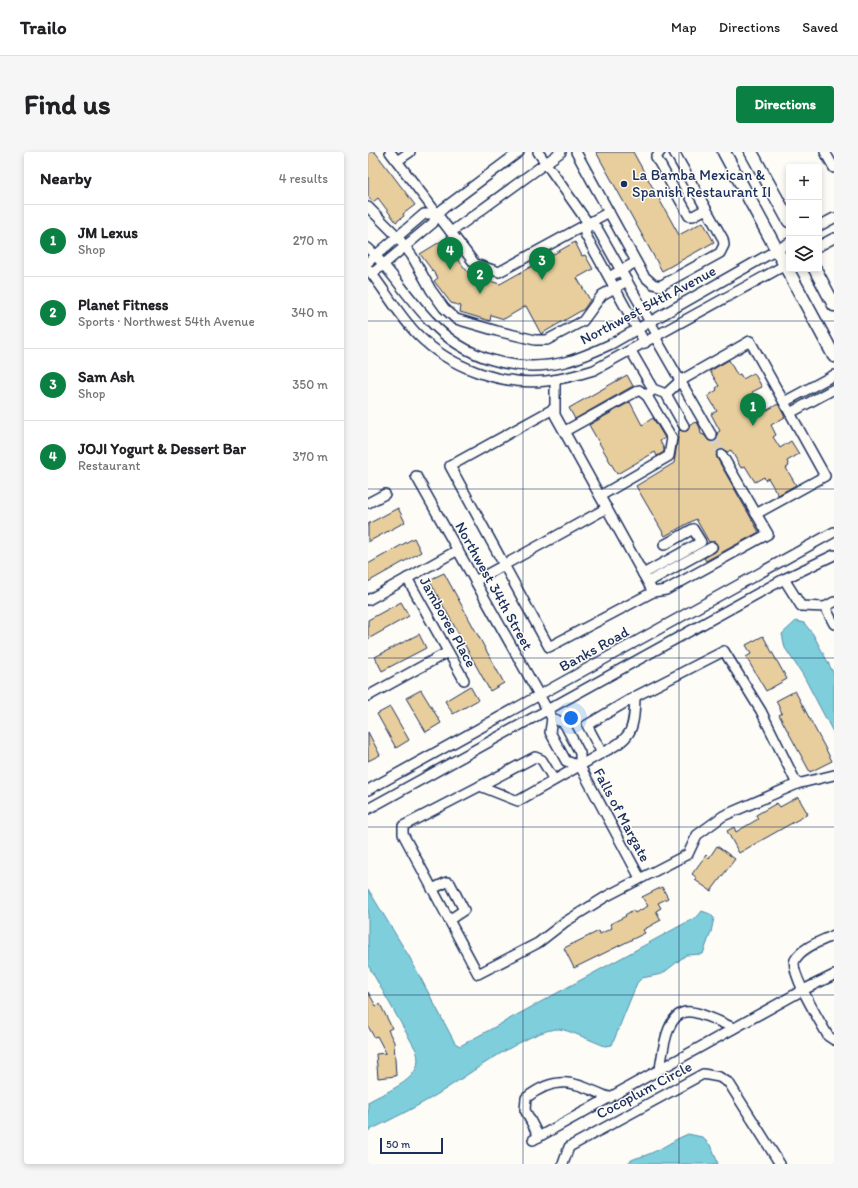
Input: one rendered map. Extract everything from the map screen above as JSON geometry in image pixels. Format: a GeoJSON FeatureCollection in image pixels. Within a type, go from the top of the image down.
{"type":"FeatureCollection","features":[{"type":"Feature","properties":{"kind":"main road"},"geometry":{"type":"LineString","coordinates":[[724,152],[777,250],[786,263]]}},
{"type":"Feature","properties":{"kind":"main road"},"geometry":{"type":"LineString","coordinates":[[751,152],[786,216]]}},
{"type":"Feature","properties":{"kind":"main road"},"geometry":{"type":"LineString","coordinates":[[791,272],[834,356]]}},
{"type":"Feature","properties":{"kind":"main road"},"geometry":{"type":"LineString","coordinates":[[817,272],[834,305]]}},
{"type":"Feature","properties":{"kind":"street"},"geometry":{"type":"LineString","coordinates":[[390,152],[475,264],[499,272],[609,212]]}},
{"type":"Feature","properties":{"kind":"street"},"geometry":{"type":"LineString","coordinates":[[397,162],[410,152]]}},
{"type":"Feature","properties":{"kind":"street"},"geometry":{"type":"LineString","coordinates":[[370,271],[383,264],[433,223],[437,214],[519,152]]}},
{"type":"Feature","properties":{"kind":"street"},"geometry":{"type":"LineString","coordinates":[[538,152],[588,223],[597,228],[650,321],[680,381],[712,436]]}},
{"type":"Feature","properties":{"kind":"street"},"geometry":{"type":"LineString","coordinates":[[451,232],[561,152]]}},
{"type":"Feature","properties":{"kind":"street"},"geometry":{"type":"LineString","coordinates":[[576,152],[644,276],[653,284],[660,286],[720,253],[724,245],[723,239],[674,152]]}},
{"type":"Feature","properties":{"kind":"street"},"geometry":{"type":"LineString","coordinates":[[660,152],[656,157],[690,216],[693,216],[706,209]]}},
{"type":"Feature","properties":{"kind":"street"},"geometry":{"type":"LineString","coordinates":[[826,152],[834,168]]}},
{"type":"Feature","properties":{"kind":"street"},"geometry":{"type":"LineString","coordinates":[[368,207],[405,246],[431,290],[444,308],[456,319],[535,340],[547,340],[582,321],[598,300],[627,281]]}},
{"type":"Feature","properties":{"kind":"street"},"geometry":{"type":"LineString","coordinates":[[368,262],[424,214],[437,214]]}},
{"type":"Feature","properties":{"kind":"street"},"geometry":{"type":"LineString","coordinates":[[822,224],[834,218]]}},
{"type":"Feature","properties":{"kind":"street"},"geometry":{"type":"LineString","coordinates":[[588,223],[585,234],[645,343]]}},
{"type":"Feature","properties":{"kind":"street"},"geometry":{"type":"LineString","coordinates":[[822,244],[834,238]]}},
{"type":"Feature","properties":{"kind":"street","name":"Northwest 54th Avenue"},"geometry":{"type":"LineString","coordinates":[[368,248],[376,255],[430,321],[450,340],[471,353],[493,361],[524,366],[544,366],[566,362],[587,355],[637,329],[786,245]]}},
{"type":"Feature","properties":{"kind":"street"},"geometry":{"type":"LineString","coordinates":[[609,277],[636,262]]}},
{"type":"Feature","properties":{"kind":"street","name":"Northwest 54th Avenue"},"geometry":{"type":"LineString","coordinates":[[370,271],[418,334],[440,353],[465,367],[487,375],[514,381],[555,380],[594,370],[657,337],[786,265]]}},
{"type":"Feature","properties":{"kind":"street"},"geometry":{"type":"LineString","coordinates":[[666,394],[680,381],[750,341],[825,476],[756,514]]}},
{"type":"Feature","properties":{"kind":"street"},"geometry":{"type":"LineString","coordinates":[[600,496],[669,456],[672,438],[631,351]]}},
{"type":"Feature","properties":{"kind":"street"},"geometry":{"type":"LineString","coordinates":[[784,402],[834,375]]}},
{"type":"Feature","properties":{"kind":"street"},"geometry":{"type":"LineString","coordinates":[[555,380],[556,414],[653,592]]}},
{"type":"Feature","properties":{"kind":"street"},"geometry":{"type":"LineString","coordinates":[[790,413],[834,389]]}},
{"type":"Feature","properties":{"kind":"street"},"geometry":{"type":"LineString","coordinates":[[565,431],[639,390],[666,394]]}},
{"type":"Feature","properties":{"kind":"street"},"geometry":{"type":"LineString","coordinates":[[666,394],[684,426]]}},
{"type":"Feature","properties":{"kind":"street"},"geometry":{"type":"LineString","coordinates":[[555,408],[450,466],[549,647],[653,592],[666,590],[768,534],[722,455]]}},
{"type":"Feature","properties":{"kind":"street","name":"Northwest 34th Street"},"geometry":{"type":"LineString","coordinates":[[416,476],[550,714]]}},
{"type":"Feature","properties":{"kind":"street"},"geometry":{"type":"LineString","coordinates":[[368,503],[385,494]]}},
{"type":"Feature","properties":{"kind":"street"},"geometry":{"type":"LineString","coordinates":[[475,581],[607,508]]}},
{"type":"Feature","properties":{"kind":"street"},"geometry":{"type":"LineString","coordinates":[[643,574],[701,542],[693,529],[664,546]]}},
{"type":"Feature","properties":{"kind":"street","name":"Banks Road"},"geometry":{"type":"LineString","coordinates":[[368,790],[834,532]]}},
{"type":"Feature","properties":{"kind":"street"},"geometry":{"type":"LineString","coordinates":[[648,582],[712,547]]}},
{"type":"Feature","properties":{"kind":"street"},"geometry":{"type":"LineString","coordinates":[[368,600],[458,550]]}},
{"type":"Feature","properties":{"kind":"street","name":"Banks Road"},"geometry":{"type":"LineString","coordinates":[[368,810],[550,714],[784,579],[834,555]]}},
{"type":"Feature","properties":{"kind":"street","name":"Jamboree Place"},"geometry":{"type":"LineString","coordinates":[[407,578],[464,680]]}},
{"type":"Feature","properties":{"kind":"street"},"geometry":{"type":"LineString","coordinates":[[784,579],[801,606],[825,607],[834,602]]}},
{"type":"Feature","properties":{"kind":"street"},"geometry":{"type":"LineString","coordinates":[[825,607],[834,624]]}},
{"type":"Feature","properties":{"kind":"street"},"geometry":{"type":"LineString","coordinates":[[602,752],[587,725],[635,697],[724,651],[761,711],[798,784]]}},
{"type":"Feature","properties":{"kind":"street"},"geometry":{"type":"LineString","coordinates":[[368,696],[448,652]]}},
{"type":"Feature","properties":{"kind":"street"},"geometry":{"type":"LineString","coordinates":[[480,786],[518,801],[602,752],[619,744],[632,730],[635,697]]}},
{"type":"Feature","properties":{"kind":"street","name":"Falls of Margate"},"geometry":{"type":"LineString","coordinates":[[550,714],[550,732],[566,761],[580,766]]}},
{"type":"Feature","properties":{"kind":"street","name":"Falls of Margate"},"geometry":{"type":"LineString","coordinates":[[550,714],[564,723],[580,753],[580,766],[640,878]]}},
{"type":"Feature","properties":{"kind":"street"},"geometry":{"type":"LineString","coordinates":[[554,780],[542,760],[535,757],[403,826],[403,834],[478,974],[538,943],[565,922],[640,878],[688,854],[697,835],[723,816],[798,784],[834,775]]}},
{"type":"Feature","properties":{"kind":"street"},"geometry":{"type":"LineString","coordinates":[[432,889],[447,882],[450,883],[464,910],[449,920]]}},
{"type":"Feature","properties":{"kind":"street"},"geometry":{"type":"LineString","coordinates":[[834,935],[802,951],[794,961],[795,971],[803,990],[828,1036],[834,1040]]}},
{"type":"Feature","properties":{"kind":"street"},"geometry":{"type":"LineString","coordinates":[[610,1098],[583,1086],[561,1082],[549,1084],[526,1098],[525,1110],[536,1139],[610,1098],[660,1069],[803,990],[834,975]]}},
{"type":"Feature","properties":{"kind":"street"},"geometry":{"type":"LineString","coordinates":[[660,1069],[669,1028],[674,1018],[681,1013],[691,1012],[734,1028]]}},
{"type":"Feature","properties":{"kind":"street","name":"Cocoplum Circle"},"geometry":{"type":"LineString","coordinates":[[563,1164],[569,1147],[703,1074],[719,1077],[729,1083],[780,1164]]}},
{"type":"Feature","properties":{"kind":"water"},"geometry":{"type":"Polygon","coordinates":[[[796,621],[804,623],[813,634],[834,674],[834,734],[803,675],[785,648],[782,634],[796,621]]]}},
{"type":"Feature","properties":{"kind":"water"},"geometry":{"type":"Polygon","coordinates":[[[368,889],[410,958],[455,1043],[460,1046],[698,916],[702,911],[710,914],[714,918],[711,932],[703,954],[686,955],[662,974],[642,978],[637,983],[612,1045],[605,1046],[559,1029],[547,1031],[533,1036],[499,1054],[441,1092],[368,1131],[368,1102],[404,1082],[416,1069],[418,1060],[416,1050],[368,965],[368,889]]]}},
{"type":"Feature","properties":{"kind":"water"},"geometry":{"type":"Polygon","coordinates":[[[688,1134],[702,1137],[712,1147],[718,1164],[627,1164],[632,1160],[654,1152],[688,1134]]]}},
{"type":"Feature","properties":{"kind":"building"},"geometry":{"type":"Polygon","coordinates":[[[368,152],[375,152],[415,205],[403,214],[404,216],[396,222],[378,198],[373,202],[368,196],[368,152]]]}},
{"type":"Feature","properties":{"kind":"building"},"geometry":{"type":"Polygon","coordinates":[[[596,152],[633,152],[679,235],[703,222],[714,242],[662,271],[596,152]]]}},
{"type":"Feature","properties":{"kind":"building"},"geometry":{"type":"Polygon","coordinates":[[[443,240],[470,275],[500,284],[575,242],[582,256],[585,255],[593,269],[577,278],[590,300],[584,309],[541,334],[526,306],[504,319],[491,315],[490,321],[460,312],[461,306],[451,303],[434,281],[438,278],[420,254],[443,240]]]}},
{"type":"Feature","properties":{"kind":"building"},"geometry":{"type":"Polygon","coordinates":[[[729,360],[737,375],[740,374],[743,379],[754,373],[762,387],[752,392],[764,412],[778,404],[785,417],[771,425],[776,435],[773,437],[780,448],[791,441],[799,454],[787,461],[789,466],[786,468],[796,485],[778,495],[768,478],[765,480],[764,477],[755,482],[745,466],[741,468],[731,450],[727,452],[722,449],[719,450],[716,455],[717,458],[759,532],[706,561],[704,558],[715,552],[718,547],[715,542],[709,542],[696,519],[665,536],[636,486],[674,463],[679,430],[687,431],[690,424],[697,422],[701,434],[704,435],[709,441],[717,439],[717,433],[720,431],[711,414],[717,411],[708,396],[717,390],[716,388],[719,386],[710,371],[729,360]]]}},
{"type":"Feature","properties":{"kind":"building"},"geometry":{"type":"Polygon","coordinates":[[[627,375],[633,386],[575,419],[569,408],[627,375]]]}},
{"type":"Feature","properties":{"kind":"building"},"geometry":{"type":"Polygon","coordinates":[[[630,402],[642,425],[653,418],[665,438],[660,441],[664,452],[657,456],[655,452],[617,474],[589,425],[630,402]]]}},
{"type":"Feature","properties":{"kind":"building"},"geometry":{"type":"Polygon","coordinates":[[[398,508],[405,522],[368,542],[368,524],[398,508]]]}},
{"type":"Feature","properties":{"kind":"building"},"geometry":{"type":"Polygon","coordinates":[[[414,538],[421,552],[368,582],[368,564],[414,538]]]}},
{"type":"Feature","properties":{"kind":"building"},"geometry":{"type":"Polygon","coordinates":[[[444,573],[504,683],[490,691],[429,580],[444,573]]]}},
{"type":"Feature","properties":{"kind":"building"},"geometry":{"type":"Polygon","coordinates":[[[401,602],[409,616],[368,639],[368,620],[401,602]]]}},
{"type":"Feature","properties":{"kind":"building"},"geometry":{"type":"Polygon","coordinates":[[[419,634],[426,648],[382,671],[375,657],[419,634]]]}},
{"type":"Feature","properties":{"kind":"building"},"geometry":{"type":"Polygon","coordinates":[[[763,636],[787,679],[766,691],[746,657],[751,654],[746,645],[763,636]]]}},
{"type":"Feature","properties":{"kind":"building"},"geometry":{"type":"Polygon","coordinates":[[[470,686],[478,700],[453,714],[445,701],[470,686]]]}},
{"type":"Feature","properties":{"kind":"building"},"geometry":{"type":"Polygon","coordinates":[[[421,690],[441,723],[426,732],[406,698],[421,690]]]}},
{"type":"Feature","properties":{"kind":"building"},"geometry":{"type":"Polygon","coordinates":[[[795,691],[832,761],[810,772],[779,715],[782,713],[776,701],[795,691]]]}},
{"type":"Feature","properties":{"kind":"building"},"geometry":{"type":"Polygon","coordinates":[[[390,707],[409,740],[396,748],[377,714],[390,707]]]}},
{"type":"Feature","properties":{"kind":"building"},"geometry":{"type":"Polygon","coordinates":[[[368,732],[380,755],[368,761],[368,732]]]}},
{"type":"Feature","properties":{"kind":"building"},"geometry":{"type":"Polygon","coordinates":[[[798,797],[808,814],[739,853],[727,831],[734,827],[736,832],[758,819],[756,815],[777,803],[780,807],[798,797]]]}},
{"type":"Feature","properties":{"kind":"building"},"geometry":{"type":"Polygon","coordinates":[[[717,846],[735,859],[711,891],[695,880],[697,878],[692,874],[706,855],[709,858],[717,846]]]}},
{"type":"Feature","properties":{"kind":"building"},"geometry":{"type":"Polygon","coordinates":[[[662,887],[668,898],[658,903],[661,908],[656,911],[661,920],[643,930],[645,933],[574,968],[564,948],[599,931],[600,934],[612,928],[610,924],[626,916],[625,915],[633,910],[635,913],[648,906],[642,897],[662,887]]]}},
{"type":"Feature","properties":{"kind":"building"},"geometry":{"type":"Polygon","coordinates":[[[368,992],[376,1006],[380,1004],[392,1028],[388,1030],[394,1042],[396,1076],[378,1078],[376,1054],[386,1053],[377,1036],[374,1037],[368,1026],[368,992]]]}},
{"type":"Feature","properties":{"kind":"tunnel"},"geometry":{"type":"LineString","coordinates":[[712,436],[722,455]]}},
{"type":"Feature","properties":{"kind":"place","name":"La Bamba Mexican & Spanish Restaurant II"},"geometry":{"type":"Point","coordinates":[624,184]}},
{"type":"Feature","properties":{"kind":"place","name":"JOJI Yogurt & Dessert Bar"},"geometry":{"type":"Point","coordinates":[450,270]}},
{"type":"Feature","properties":{"kind":"place","name":"Sam Ash"},"geometry":{"type":"Point","coordinates":[542,280]}},
{"type":"Feature","properties":{"kind":"place","name":"Planet Fitness"},"geometry":{"type":"Point","coordinates":[480,294]}},
{"type":"Feature","properties":{"kind":"place","name":"JM Lexus"},"geometry":{"type":"Point","coordinates":[753,426]}}]}
